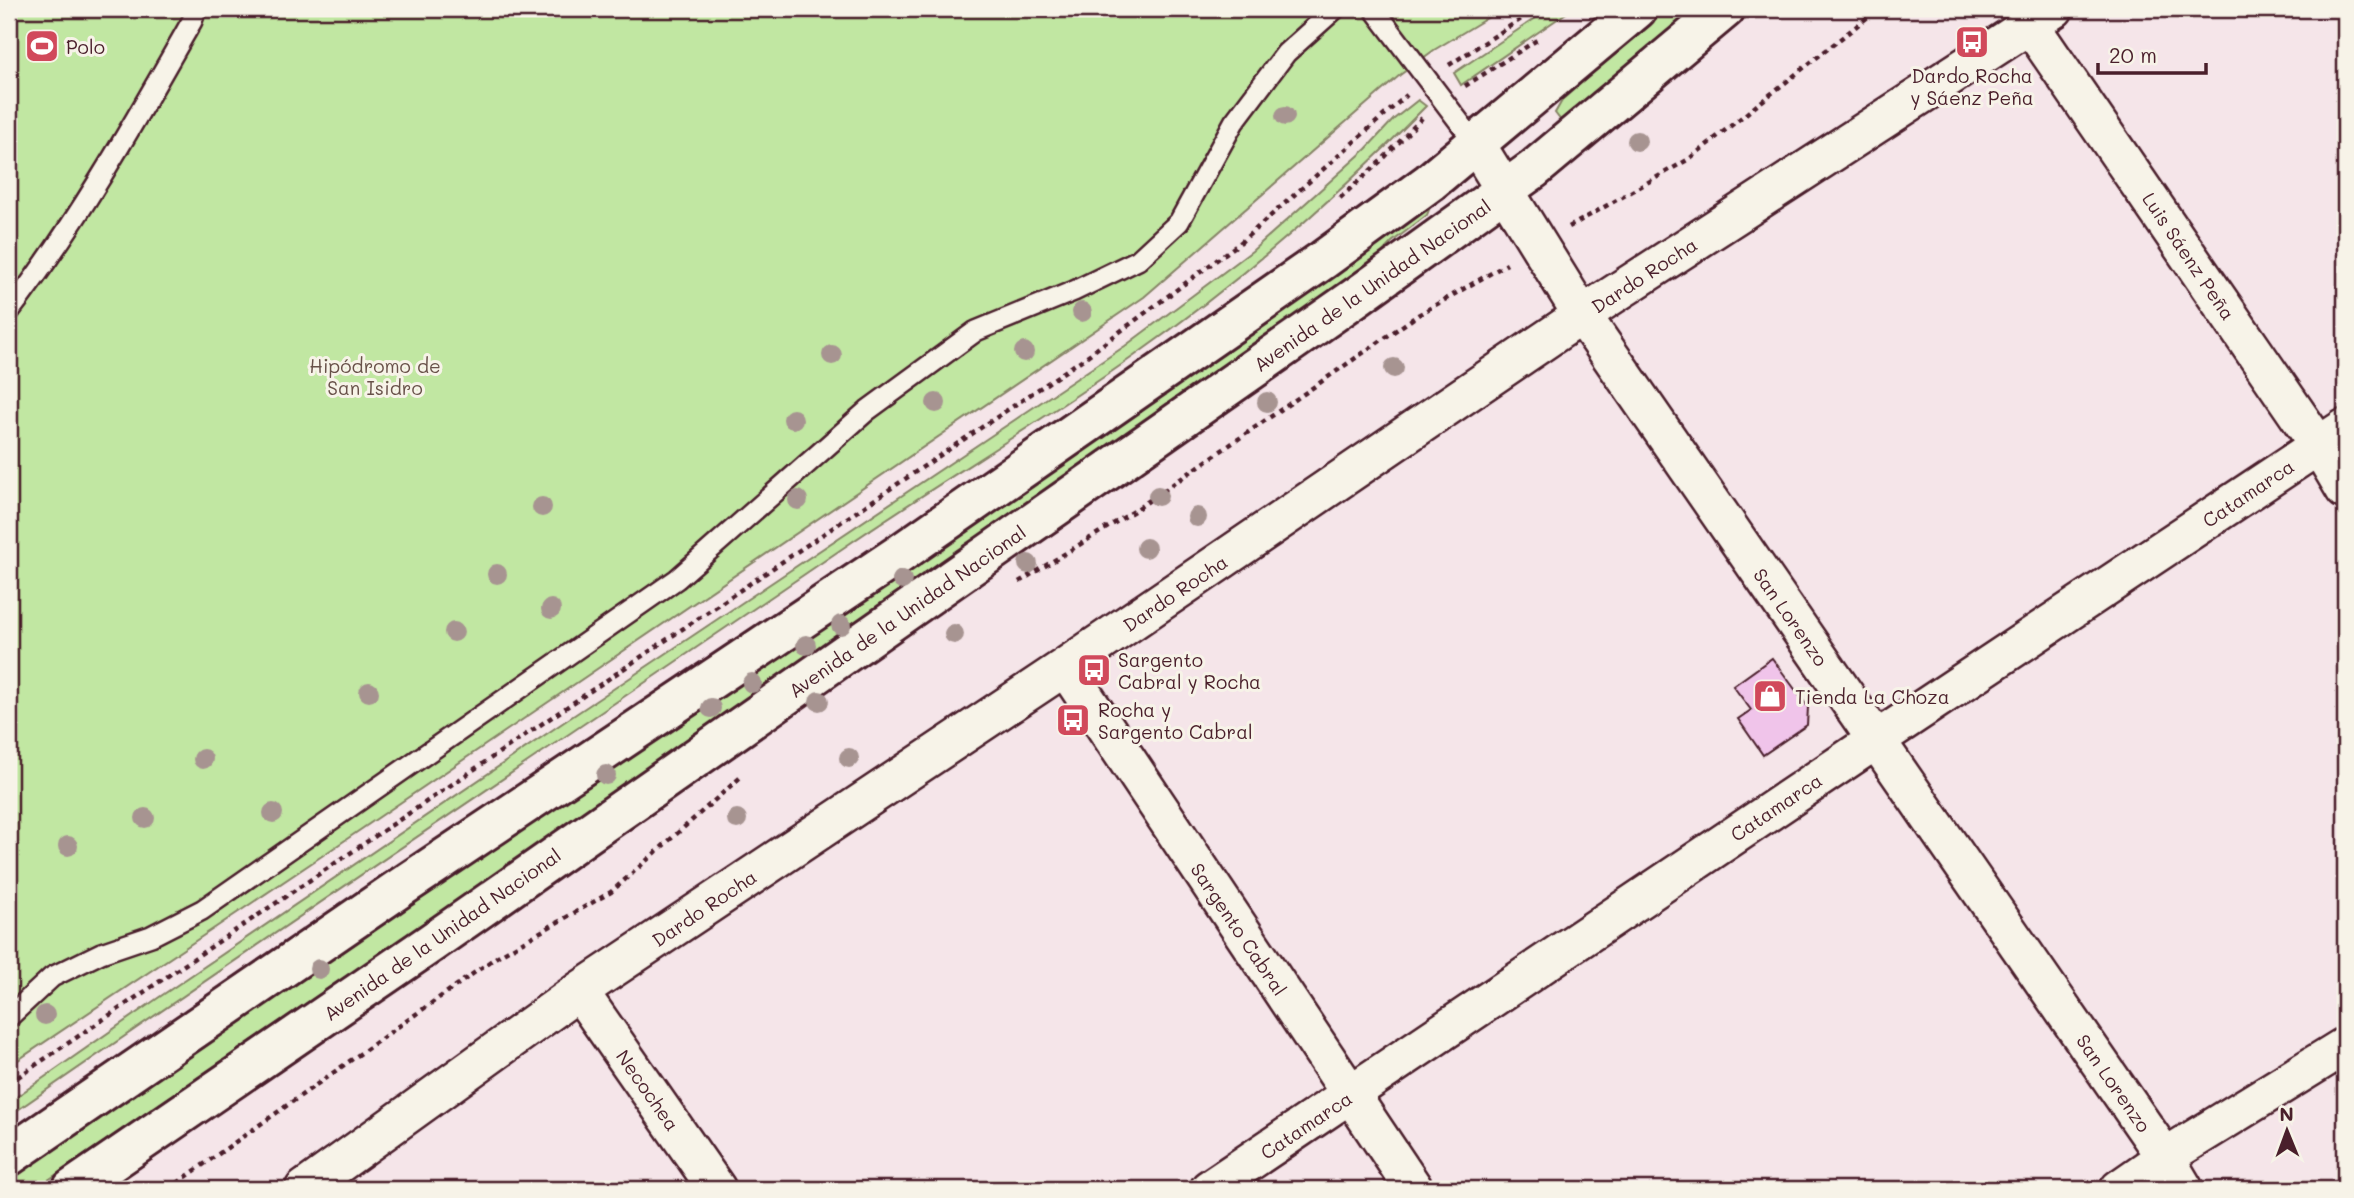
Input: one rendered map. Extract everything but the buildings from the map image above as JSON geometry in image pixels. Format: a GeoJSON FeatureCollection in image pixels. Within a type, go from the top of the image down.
{"type":"FeatureCollection","features":[{"type":"Feature","properties":{"kind":"main road"},"geometry":{"type":"LineString","coordinates":[[9,1156],[408,882],[921,539],[1324,260],[1430,182],[1637,9]]}},
{"type":"Feature","properties":{"kind":"main road","name":"Avenida de la Unidad Nacional"},"geometry":{"type":"LineString","coordinates":[[72,1189],[929,596],[1506,190],[1725,9]]}},
{"type":"Feature","properties":{"kind":"street","name":"Dardo Rocha"},"geometry":{"type":"LineString","coordinates":[[304,1189],[579,991],[1065,667],[1582,316],[2042,17]]}},
{"type":"Feature","properties":{"kind":"street","name":"Luis Sáenz Peña"},"geometry":{"type":"LineString","coordinates":[[2042,17],[2332,437],[2345,490]]}},
{"type":"Feature","properties":{"kind":"street","name":"San Lorenzo"},"geometry":{"type":"LineString","coordinates":[[1476,144],[1582,316],[2165,1157],[2184,1189]]}},
{"type":"Feature","properties":{"kind":"street","name":"Catamarca"},"geometry":{"type":"LineString","coordinates":[[1209,1189],[2332,437]]}},
{"type":"Feature","properties":{"kind":"street","name":"Sargento Cabral"},"geometry":{"type":"LineString","coordinates":[[1065,667],[1349,1096],[1414,1189]]}},
{"type":"Feature","properties":{"kind":"street","name":"Necochea"},"geometry":{"type":"LineString","coordinates":[[579,991],[717,1189]]}},
{"type":"Feature","properties":{"kind":"street"},"geometry":{"type":"LineString","coordinates":[[2119,1189],[2165,1157],[2345,1046]]}},
{"type":"Feature","properties":{"kind":"lane"},"geometry":{"type":"LineString","coordinates":[[9,312],[38,275],[106,171],[192,21],[196,9]]}},
{"type":"Feature","properties":{"kind":"lane"},"geometry":{"type":"LineString","coordinates":[[9,1017],[52,977],[101,953],[151,936],[202,909],[677,579],[867,411],[976,331],[1074,291],[1138,260],[1179,222],[1234,122],[1286,53],[1335,9]]}},
{"type":"Feature","properties":{"kind":"lane"},"geometry":{"type":"LineString","coordinates":[[1374,9],[1476,144]]}},
{"type":"Feature","properties":{"kind":"path"},"geometry":{"type":"LineString","coordinates":[[9,1083],[1083,359],[1241,242],[1398,102],[1463,55],[1537,9]]}},
{"type":"Feature","properties":{"kind":"path"},"geometry":{"type":"LineString","coordinates":[[1009,588],[1134,511],[1418,315],[1689,159],[1878,9]]}},
{"type":"Feature","properties":{"kind":"path"},"geometry":{"type":"LineString","coordinates":[[169,1189],[498,956],[611,892],[751,768]]}},
{"type":"Feature","properties":{"kind":"green space","name":"Hipódromo de San Isidro"},"geometry":{"type":"Polygon","coordinates":[[[9,9],[1502,9],[1434,50],[1400,75],[1144,297],[9,1066],[9,9]]]}},
{"type":"Feature","properties":{"kind":"green space"},"geometry":{"type":"Polygon","coordinates":[[[1549,9],[1572,9],[1461,85],[1454,73],[1549,9]]]}},
{"type":"Feature","properties":{"kind":"green space"},"geometry":{"type":"Polygon","coordinates":[[[1666,9],[1705,9],[1562,122],[1555,113],[1563,99],[1666,9]]]}},
{"type":"Feature","properties":{"kind":"green space"},"geometry":{"type":"Polygon","coordinates":[[[1418,100],[1426,106],[1358,173],[1249,269],[1173,328],[1063,404],[849,544],[9,1116],[9,1102],[158,998],[1125,346],[1252,251],[1418,100]]]}},
{"type":"Feature","properties":{"kind":"green space"},"geometry":{"type":"Polygon","coordinates":[[[1428,206],[1427,215],[1392,242],[1350,287],[927,585],[35,1189],[9,1189],[9,1171],[1428,206]]]}},
{"type":"Feature","properties":{"kind":"place","name":"Dardo Rocha y Sáenz Peña"},"geometry":{"type":"Point","coordinates":[1972,42]}},
{"type":"Feature","properties":{"kind":"place","name":"Polo"},"geometry":{"type":"Point","coordinates":[42,46]}},
{"type":"Feature","properties":{"kind":"place","name":"Sargento Cabral y Rocha"},"geometry":{"type":"Point","coordinates":[1094,670]}},
{"type":"Feature","properties":{"kind":"place","name":"Tienda La Choza"},"geometry":{"type":"Point","coordinates":[1770,696]}},
{"type":"Feature","properties":{"kind":"place","name":"Rocha y Sargento Cabral"},"geometry":{"type":"Point","coordinates":[1073,720]}}]}
